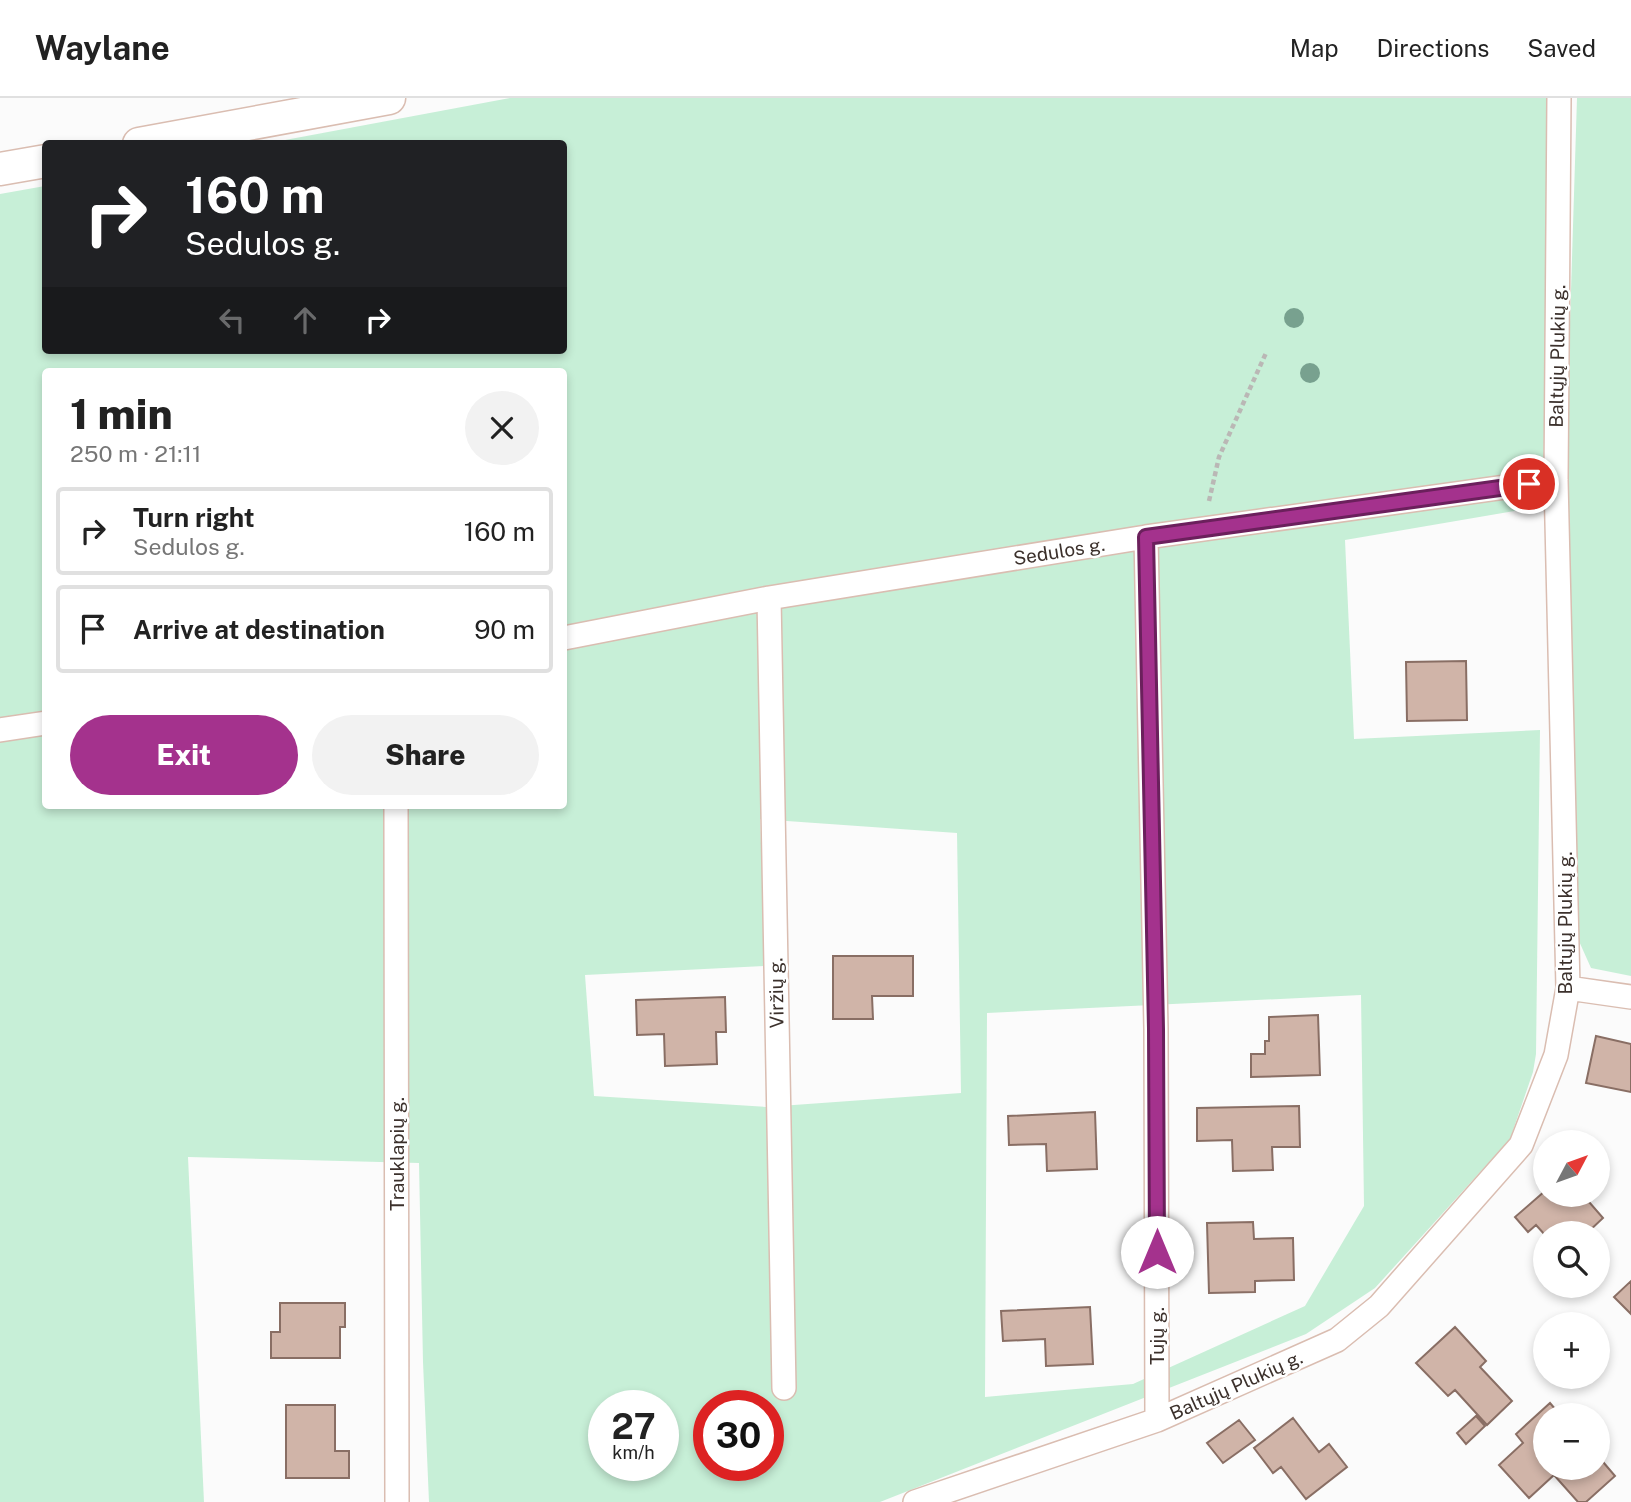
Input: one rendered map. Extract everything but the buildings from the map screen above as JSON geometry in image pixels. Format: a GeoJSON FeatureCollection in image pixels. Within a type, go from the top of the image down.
{"type":"FeatureCollection","features":[{"type":"Feature","properties":{"kind":"main road"},"geometry":{"type":"LineString","coordinates":[[161,140],[389,98]]}},
{"type":"Feature","properties":{"kind":"main road"},"geometry":{"type":"LineString","coordinates":[[0,169],[42,161]]}},
{"type":"Feature","properties":{"kind":"street","name":"Baltųjų Plukių g."},"geometry":{"type":"LineString","coordinates":[[915,1502],[1157,1420],[1337,1340],[1379,1306],[1521,1144],[1556,1055],[1568,988],[1556,480],[1559,98]]}},
{"type":"Feature","properties":{"kind":"street","name":"Sedulos g."},"geometry":{"type":"LineString","coordinates":[[567,637],[769,598],[1146,537],[1556,480]]}},
{"type":"Feature","properties":{"kind":"street","name":"Tujų g."},"geometry":{"type":"LineString","coordinates":[[1146,537],[1156,1029],[1157,1420]]}},
{"type":"Feature","properties":{"kind":"street","name":"Viržių g."},"geometry":{"type":"LineString","coordinates":[[769,598],[784,1388]]}},
{"type":"Feature","properties":{"kind":"street"},"geometry":{"type":"LineString","coordinates":[[0,730],[42,724]]}},
{"type":"Feature","properties":{"kind":"street","name":"Trauklapių g."},"geometry":{"type":"LineString","coordinates":[[396,809],[397,1502]]}},
{"type":"Feature","properties":{"kind":"street"},"geometry":{"type":"LineString","coordinates":[[1568,988],[1631,997]]}},
{"type":"Feature","properties":{"kind":"path"},"geometry":{"type":"LineString","coordinates":[[1202,530],[1219,457],[1266,353]]}},
{"type":"Feature","properties":{"kind":"green space"},"geometry":{"type":"Polygon","coordinates":[[[510,98],[1548,98],[1543,506],[1345,540],[1354,739],[1540,730],[1536,1054],[1533,1072],[1510,1139],[1375,1288],[1306,1334],[880,1502],[429,1502],[419,1163],[188,1157],[204,1502],[0,1502],[0,194],[42,187],[42,354],[567,354],[567,140],[285,140],[510,98]],[[760,819],[766,966],[585,975],[594,1096],[766,1107],[961,1093],[957,833],[760,819]],[[1361,995],[987,1013],[985,1397],[1133,1384],[1305,1306],[1364,1206],[1361,995]]]}},
{"type":"Feature","properties":{"kind":"green space"},"geometry":{"type":"Polygon","coordinates":[[[1577,98],[1631,98],[1631,976],[1591,968],[1574,930],[1567,419],[1577,98]]]}},
{"type":"Feature","properties":{"kind":"route"},"geometry":{"type":"LineString","coordinates":[[1157,1252],[1156,1029],[1146,537],[1529,484]]}}]}
